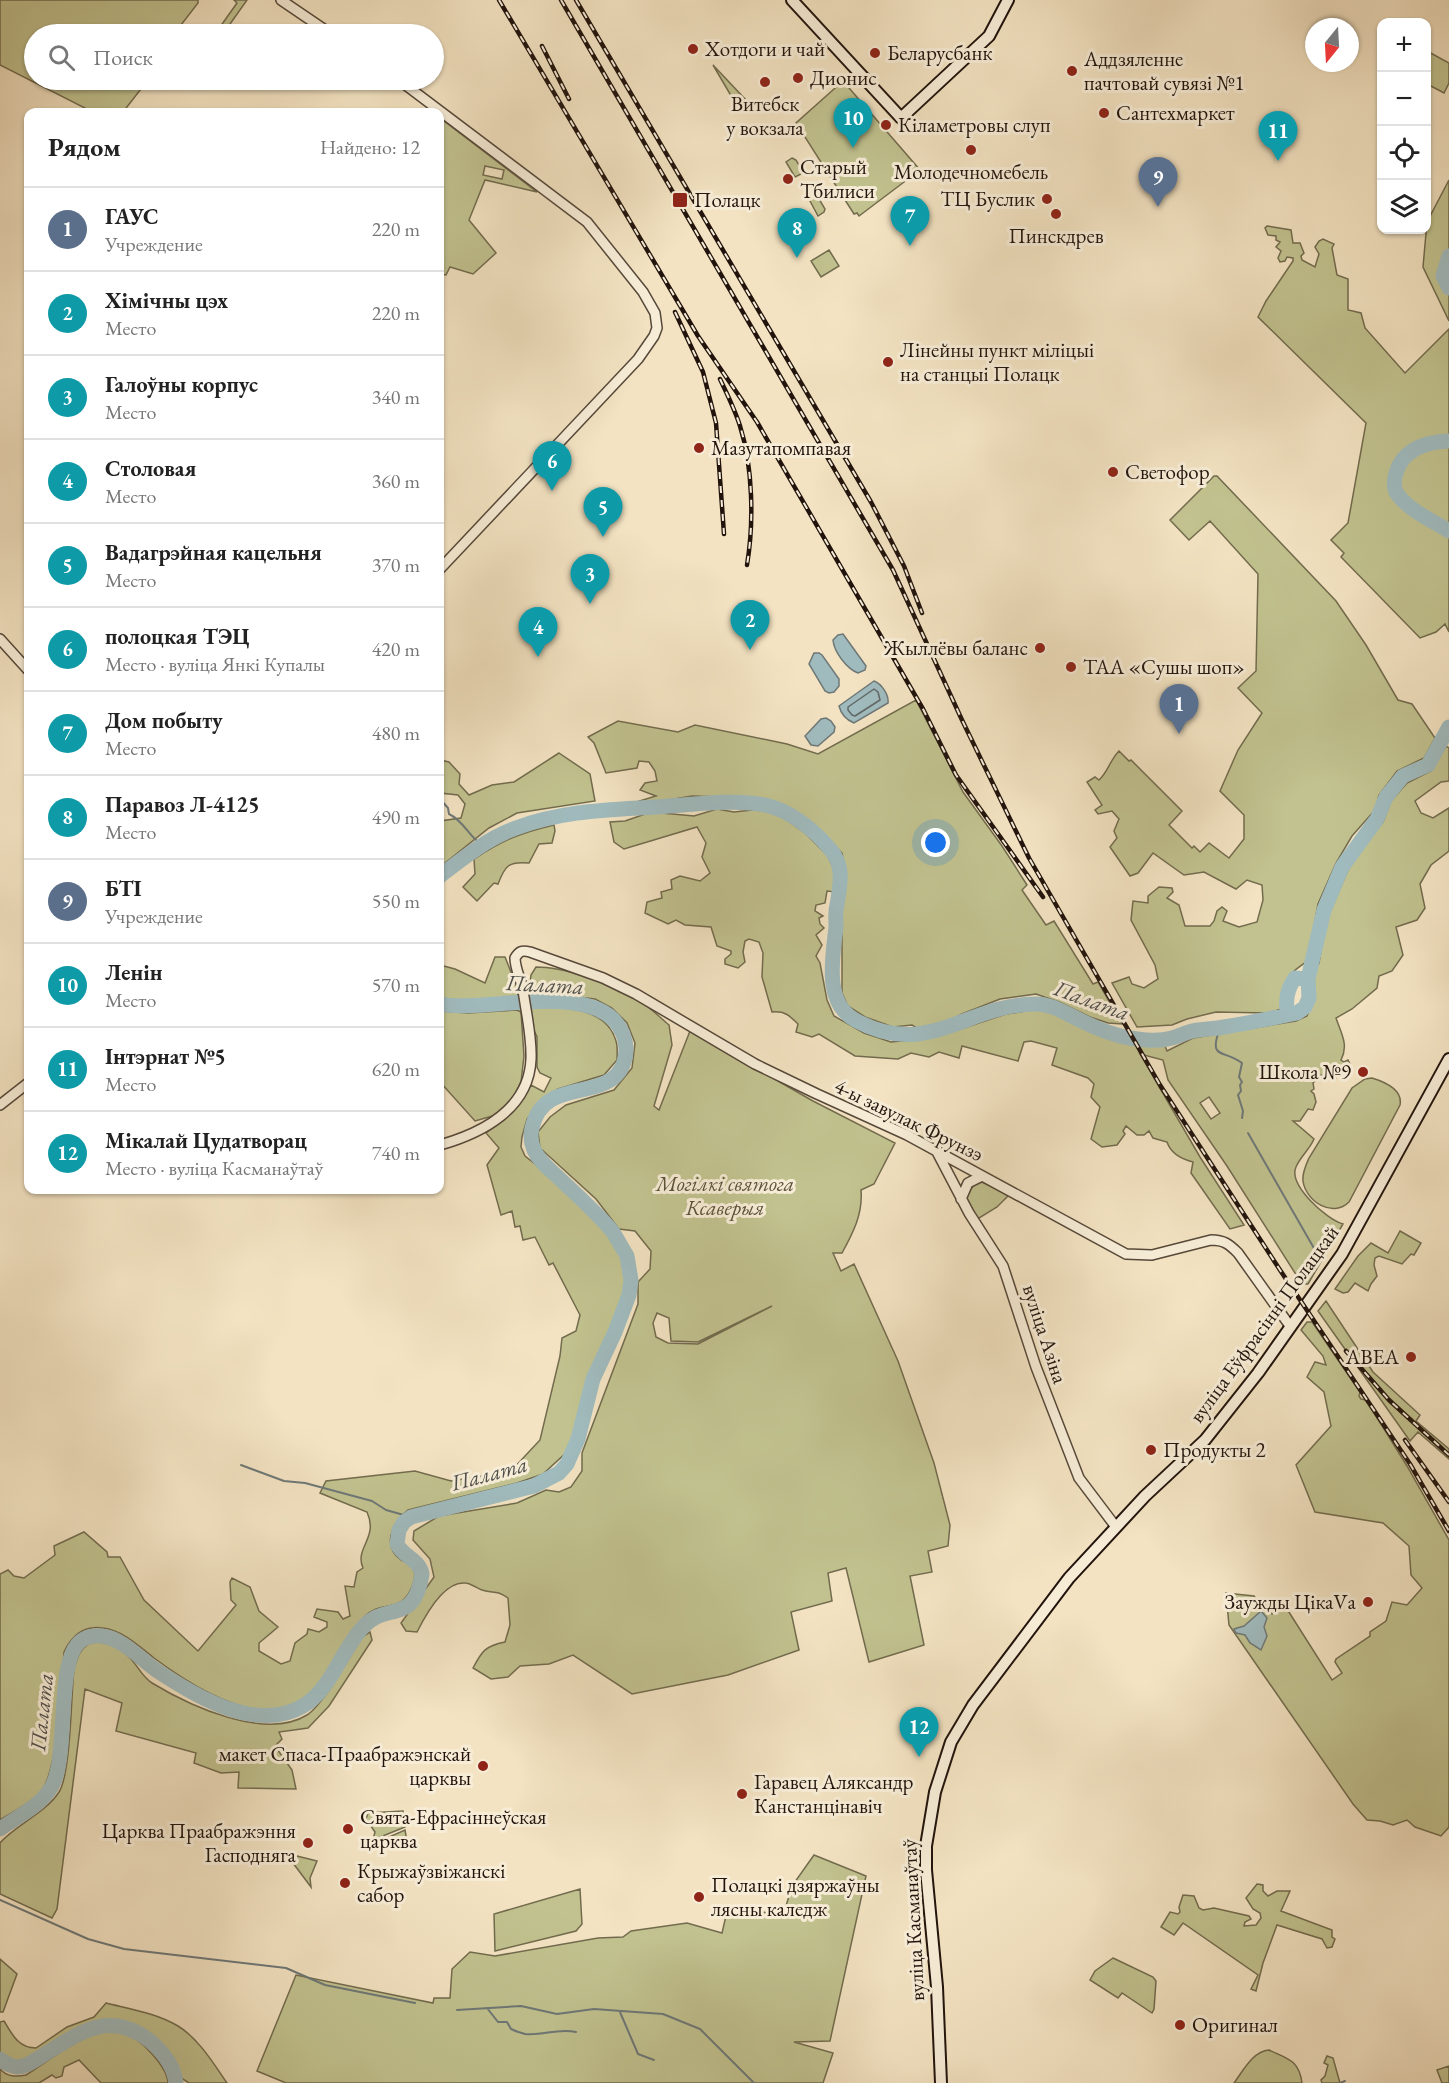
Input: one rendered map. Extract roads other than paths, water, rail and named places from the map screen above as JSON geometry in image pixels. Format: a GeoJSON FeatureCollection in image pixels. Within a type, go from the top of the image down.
{"type":"FeatureCollection","features":[{"type":"Feature","properties":{"kind":"main road"},"geometry":{"type":"LineString","coordinates":[[792,0],[901,118],[989,36],[1008,0]]}},
{"type":"Feature","properties":{"kind":"main road","name":"вуліца Еўфрасінні Полацкай"},"geometry":{"type":"LineString","coordinates":[[960,1724],[1069,1578],[1161,1480],[1205,1440],[1233,1407],[1342,1254],[1449,1059]]}},
{"type":"Feature","properties":{"kind":"main road","name":"вуліца Касманаўтаў"},"geometry":{"type":"LineString","coordinates":[[941,2083],[937,1987],[926,1870],[926,1846],[928,1827],[942,1767],[960,1724]]}},
{"type":"Feature","properties":{"kind":"street"},"geometry":{"type":"LineString","coordinates":[[281,0],[316,24]]}},
{"type":"Feature","properties":{"kind":"street"},"geometry":{"type":"LineString","coordinates":[[412,90],[436,108]]}},
{"type":"Feature","properties":{"kind":"street"},"geometry":{"type":"LineString","coordinates":[[444,114],[587,222],[643,292],[655,313],[657,328],[638,359],[444,566]]}},
{"type":"Feature","properties":{"kind":"street"},"geometry":{"type":"LineString","coordinates":[[0,639],[24,666]]}},
{"type":"Feature","properties":{"kind":"street","name":"4-ы завулак Фрунзэ"},"geometry":{"type":"LineString","coordinates":[[444,1144],[483,1129],[499,1118],[525,1087],[531,1057],[522,985],[515,958],[518,952],[524,950],[603,978],[636,994],[755,1064],[907,1135],[1126,1254],[1152,1255],[1211,1240],[1221,1240],[1238,1253],[1290,1326]]}},
{"type":"Feature","properties":{"kind":"street"},"geometry":{"type":"LineString","coordinates":[[0,1105],[24,1086]]}},
{"type":"Feature","properties":{"kind":"street","name":"вуліца Азіна"},"geometry":{"type":"LineString","coordinates":[[937,1152],[961,1199],[1003,1266],[1036,1367],[1079,1478],[1116,1527]]}},
{"type":"Feature","properties":{"kind":"street"},"geometry":{"type":"LineString","coordinates":[[961,1199],[968,1184],[982,1176]]}},
{"type":"Feature","properties":{"kind":"water"},"geometry":{"type":"Polygon","coordinates":[[[843,634],[866,666],[865,670],[858,673],[854,671],[838,655],[833,640],[843,634]]]}},
{"type":"Feature","properties":{"kind":"water"},"geometry":{"type":"Polygon","coordinates":[[[814,653],[822,655],[839,679],[839,686],[834,692],[825,691],[809,664],[814,653]]]}},
{"type":"Feature","properties":{"kind":"water"},"geometry":{"type":"Polygon","coordinates":[[[874,681],[884,690],[888,703],[854,723],[851,722],[839,706],[874,681]]]}},
{"type":"Feature","properties":{"kind":"water"},"geometry":{"type":"Polygon","coordinates":[[[826,718],[835,727],[834,732],[818,746],[811,745],[805,736],[821,719],[826,718]]]}},
{"type":"Feature","properties":{"kind":"water"},"geometry":{"type":"Polygon","coordinates":[[[1261,1611],[1267,1618],[1264,1627],[1267,1636],[1261,1650],[1250,1643],[1245,1635],[1236,1633],[1234,1629],[1244,1626],[1261,1611]]]}},
{"type":"Feature","properties":{"kind":"waterway","name":"Палата"},"geometry":{"type":"LineString","coordinates":[[1449,256],[1443,276],[1449,288]]}},
{"type":"Feature","properties":{"kind":"waterway","name":"Палата"},"geometry":{"type":"LineString","coordinates":[[1449,441],[1416,448],[1399,465],[1394,484],[1396,493],[1403,501],[1449,531]]}},
{"type":"Feature","properties":{"kind":"waterway","name":"Палата"},"geometry":{"type":"LineString","coordinates":[[444,873],[496,837],[516,828],[554,817],[592,811],[705,803],[742,802],[765,805],[783,811],[809,828],[830,849],[838,862],[840,883],[832,978],[838,1002],[855,1020],[881,1031],[904,1035],[925,1033],[1010,1007],[1041,1004],[1054,1007],[1095,1027],[1118,1035],[1145,1040],[1167,1039],[1192,1031],[1297,1013],[1305,1007],[1309,998],[1308,979],[1324,910],[1342,867],[1377,819],[1386,797],[1403,776],[1428,765],[1449,727]]}},
{"type":"Feature","properties":{"kind":"waterway"},"geometry":{"type":"LineString","coordinates":[[444,804],[449,814],[482,845]]}},
{"type":"Feature","properties":{"kind":"waterway"},"geometry":{"type":"LineString","coordinates":[[1287,1015],[1287,996],[1292,983],[1295,978],[1308,979]]}},
{"type":"Feature","properties":{"kind":"waterway","name":"Палата"},"geometry":{"type":"LineString","coordinates":[[0,1829],[35,1805],[52,1786],[60,1752],[65,1683],[69,1663],[75,1648],[84,1639],[97,1636],[115,1640],[174,1682],[209,1701],[228,1708],[247,1714],[266,1716],[285,1713],[303,1706],[321,1690],[356,1636],[372,1619],[406,1607],[413,1601],[422,1574],[418,1565],[397,1544],[399,1530],[404,1522],[411,1517],[534,1486],[559,1473],[567,1464],[578,1439],[593,1379],[615,1332],[629,1295],[631,1280],[627,1256],[613,1232],[546,1167],[534,1150],[531,1131],[539,1112],[549,1101],[562,1095],[603,1084],[615,1077],[624,1061],[626,1050],[623,1034],[610,1017],[591,1007],[567,1002],[540,1001],[460,1006],[444,1004]]}},
{"type":"Feature","properties":{"kind":"waterway"},"geometry":{"type":"LineString","coordinates":[[1220,1028],[1217,1049],[1242,1063],[1239,1077],[1242,1082],[1241,1091],[1238,1095],[1243,1111],[1242,1118]]}},
{"type":"Feature","properties":{"kind":"waterway"},"geometry":{"type":"LineString","coordinates":[[1248,1133],[1319,1257],[1322,1258]]}},
{"type":"Feature","properties":{"kind":"waterway"},"geometry":{"type":"LineString","coordinates":[[241,1465],[284,1481],[305,1483],[372,1501],[386,1510],[411,1517]]}},
{"type":"Feature","properties":{"kind":"waterway"},"geometry":{"type":"LineString","coordinates":[[0,1900],[88,1939],[124,1949],[286,1968],[325,1985],[415,2003]]}},
{"type":"Feature","properties":{"kind":"waterway"},"geometry":{"type":"LineString","coordinates":[[457,2010],[521,2006],[557,2014],[594,2009],[663,2014],[700,2029],[754,2083]]}},
{"type":"Feature","properties":{"kind":"waterway"},"geometry":{"type":"LineString","coordinates":[[487,2008],[498,2022],[507,2022],[511,2029],[523,2034],[576,2032]]}},
{"type":"Feature","properties":{"kind":"waterway"},"geometry":{"type":"LineString","coordinates":[[620,2012],[638,2054],[654,2060]]}},
{"type":"Feature","properties":{"kind":"waterway","name":"Палата"},"geometry":{"type":"LineString","coordinates":[[0,2059],[12,2066],[24,2066],[69,2039],[94,2028],[121,2027],[150,2041],[159,2050],[170,2065],[176,2083]]}},
{"type":"Feature","properties":{"kind":"waterway"},"geometry":{"type":"LineString","coordinates":[[1340,2083],[1345,2081]]}},
{"type":"Feature","properties":{"kind":"railway"},"geometry":{"type":"LineString","coordinates":[[499,0],[698,336],[757,422],[923,709],[956,775],[1043,897]]}},
{"type":"Feature","properties":{"kind":"railway"},"geometry":{"type":"LineString","coordinates":[[561,0],[893,570],[1029,858],[1160,1085],[1410,1464],[1449,1531]]}},
{"type":"Feature","properties":{"kind":"railway"},"geometry":{"type":"LineString","coordinates":[[576,0],[871,502],[904,566],[922,613]]}},
{"type":"Feature","properties":{"kind":"railway"},"geometry":{"type":"LineString","coordinates":[[542,46],[569,99]]}},
{"type":"Feature","properties":{"kind":"railway"},"geometry":{"type":"LineString","coordinates":[[675,312],[703,372],[716,423],[724,534]]}},
{"type":"Feature","properties":{"kind":"railway"},"geometry":{"type":"LineString","coordinates":[[720,379],[738,420],[748,459],[751,531],[747,565]]}},
{"type":"Feature","properties":{"kind":"railway"},"geometry":{"type":"LineString","coordinates":[[1346,1351],[1389,1400],[1449,1455]]}},
{"type":"Feature","properties":{"kind":"railway"},"geometry":{"type":"LineString","coordinates":[[1405,1440],[1449,1502]]}},
{"type":"Feature","properties":{"kind":"place","name":"Хотдоги и чай"},"geometry":{"type":"Point","coordinates":[693,49]}},
{"type":"Feature","properties":{"kind":"place","name":"Беларусбанк"},"geometry":{"type":"Point","coordinates":[875,53]}},
{"type":"Feature","properties":{"kind":"place","name":"Аддзяленне пачтовай сувязі №1"},"geometry":{"type":"Point","coordinates":[1072,71]}},
{"type":"Feature","properties":{"kind":"place","name":"Дионис"},"geometry":{"type":"Point","coordinates":[798,78]}},
{"type":"Feature","properties":{"kind":"place","name":"Витебск у вокзала"},"geometry":{"type":"Point","coordinates":[765,82]}},
{"type":"Feature","properties":{"kind":"place","name":"Сантехмаркет"},"geometry":{"type":"Point","coordinates":[1104,113]}},
{"type":"Feature","properties":{"kind":"place","name":"Кіламетровы слуп"},"geometry":{"type":"Point","coordinates":[886,125]}},
{"type":"Feature","properties":{"kind":"place","name":"Ленін"},"geometry":{"type":"Point","coordinates":[853,148]}},
{"type":"Feature","properties":{"kind":"place","name":"Молодечномебель"},"geometry":{"type":"Point","coordinates":[971,150]}},
{"type":"Feature","properties":{"kind":"place","name":"Інтэрнат №5"},"geometry":{"type":"Point","coordinates":[1278,161]}},
{"type":"Feature","properties":{"kind":"place","name":"Старый Тбилиси"},"geometry":{"type":"Point","coordinates":[788,179]}},
{"type":"Feature","properties":{"kind":"place","name":"ТЦ Буслик"},"geometry":{"type":"Point","coordinates":[1047,199]}},
{"type":"Feature","properties":{"kind":"place","name":"Полацк"},"geometry":{"type":"Point","coordinates":[680,200]}},
{"type":"Feature","properties":{"kind":"place","name":"БТІ"},"geometry":{"type":"Point","coordinates":[1158,207]}},
{"type":"Feature","properties":{"kind":"place","name":"Пинскдрев"},"geometry":{"type":"Point","coordinates":[1056,214]}},
{"type":"Feature","properties":{"kind":"place","name":"Дом побыту"},"geometry":{"type":"Point","coordinates":[910,246]}},
{"type":"Feature","properties":{"kind":"place","name":"Паравоз Л-4125"},"geometry":{"type":"Point","coordinates":[797,258]}},
{"type":"Feature","properties":{"kind":"place","name":"Лінейны пункт міліцыі на станцыі Полацк"},"geometry":{"type":"Point","coordinates":[888,362]}},
{"type":"Feature","properties":{"kind":"place","name":"Мазутапомпавая"},"geometry":{"type":"Point","coordinates":[699,448]}},
{"type":"Feature","properties":{"kind":"place","name":"Светофор"},"geometry":{"type":"Point","coordinates":[1113,472]}},
{"type":"Feature","properties":{"kind":"place","name":"полоцкая ТЭЦ"},"geometry":{"type":"Point","coordinates":[552,491]}},
{"type":"Feature","properties":{"kind":"place","name":"Вадагрэйная кацельня"},"geometry":{"type":"Point","coordinates":[603,537]}},
{"type":"Feature","properties":{"kind":"place","name":"Галоўны корпус"},"geometry":{"type":"Point","coordinates":[590,604]}},
{"type":"Feature","properties":{"kind":"place","name":"Жыллёвы баланс"},"geometry":{"type":"Point","coordinates":[1040,648]}},
{"type":"Feature","properties":{"kind":"place","name":"Хімічны цэх"},"geometry":{"type":"Point","coordinates":[750,650]}},
{"type":"Feature","properties":{"kind":"place","name":"Столовая"},"geometry":{"type":"Point","coordinates":[538,657]}},
{"type":"Feature","properties":{"kind":"place","name":"ТАА «Сушы шоп»"},"geometry":{"type":"Point","coordinates":[1071,667]}},
{"type":"Feature","properties":{"kind":"place","name":"ГАУС"},"geometry":{"type":"Point","coordinates":[1179,734]}},
{"type":"Feature","properties":{"kind":"place","name":"Школа №9"},"geometry":{"type":"Point","coordinates":[1363,1072]}},
{"type":"Feature","properties":{"kind":"place","name":"АВЕА"},"geometry":{"type":"Point","coordinates":[1411,1357]}},
{"type":"Feature","properties":{"kind":"place","name":"Продукты 2"},"geometry":{"type":"Point","coordinates":[1151,1450]}},
{"type":"Feature","properties":{"kind":"place","name":"Заужды ЦікаVа"},"geometry":{"type":"Point","coordinates":[1368,1602]}},
{"type":"Feature","properties":{"kind":"place","name":"Мікалай Цудатворац"},"geometry":{"type":"Point","coordinates":[919,1757]}},
{"type":"Feature","properties":{"kind":"place","name":"макет Спаса-Праабражэнскай царквы"},"geometry":{"type":"Point","coordinates":[483,1766]}},
{"type":"Feature","properties":{"kind":"place","name":"Гаравец Аляксандр Канстанцінавіч"},"geometry":{"type":"Point","coordinates":[742,1794]}},
{"type":"Feature","properties":{"kind":"place","name":"Свята-Ефрасіннеўская царква"},"geometry":{"type":"Point","coordinates":[348,1829]}},
{"type":"Feature","properties":{"kind":"place","name":"Царква Праабражэння Гасподняга"},"geometry":{"type":"Point","coordinates":[308,1843]}},
{"type":"Feature","properties":{"kind":"place","name":"Крыжаўзвіжанскі сабор"},"geometry":{"type":"Point","coordinates":[345,1883]}},
{"type":"Feature","properties":{"kind":"place","name":"Полацкі дзяржаўны лясны каледж"},"geometry":{"type":"Point","coordinates":[699,1897]}},
{"type":"Feature","properties":{"kind":"place","name":"Оригинал"},"geometry":{"type":"Point","coordinates":[1180,2025]}},
{"type":"Feature","properties":{"kind":"park label","name":"Могілкі святога Ксаверыя"},"geometry":{"type":"Point","coordinates":[725,1196]}}]}
